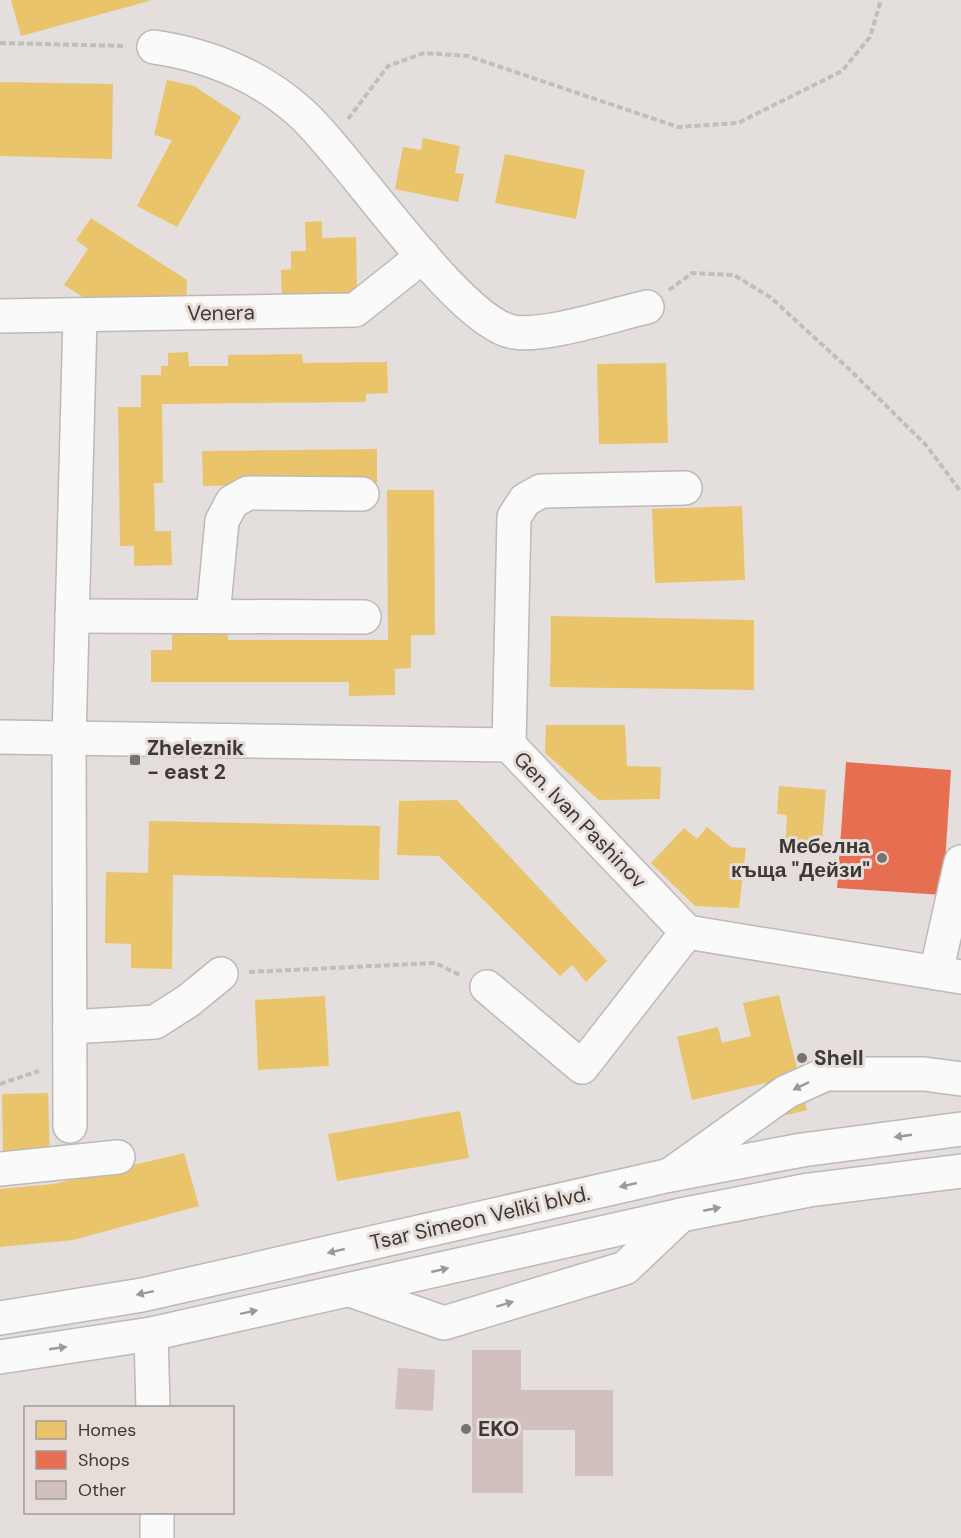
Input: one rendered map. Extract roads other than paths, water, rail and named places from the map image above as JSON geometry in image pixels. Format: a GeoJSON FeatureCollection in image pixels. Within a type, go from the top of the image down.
{"type":"FeatureCollection","features":[{"type":"Feature","properties":{"kind":"street"},"geometry":{"type":"LineString","coordinates":[[154,47],[187,52],[223,63],[261,85],[300,112],[331,145],[423,256],[465,302],[493,325],[513,332],[536,333],[647,307]]}},
{"type":"Feature","properties":{"kind":"street","name":"Venera"},"geometry":{"type":"LineString","coordinates":[[0,316],[80,317],[355,310],[423,256]]}},
{"type":"Feature","properties":{"kind":"street"},"geometry":{"type":"LineString","coordinates":[[70,1126],[69,739],[80,317]]}},
{"type":"Feature","properties":{"kind":"street"},"geometry":{"type":"LineString","coordinates":[[509,745],[514,518],[525,500],[540,491],[685,488]]}},
{"type":"Feature","properties":{"kind":"street"},"geometry":{"type":"LineString","coordinates":[[213,616],[222,521],[232,502],[248,493],[362,494]]}},
{"type":"Feature","properties":{"kind":"street"},"geometry":{"type":"LineString","coordinates":[[72,616],[364,617]]}},
{"type":"Feature","properties":{"kind":"street","name":"Gen. Ivan Pashinov"},"geometry":{"type":"LineString","coordinates":[[0,737],[509,745],[687,932]]}},
{"type":"Feature","properties":{"kind":"street"},"geometry":{"type":"LineString","coordinates":[[487,987],[582,1066],[687,932],[949,975],[961,862]]}},
{"type":"Feature","properties":{"kind":"street"},"geometry":{"type":"LineString","coordinates":[[70,1027],[155,1022],[188,1001],[221,974]]}},
{"type":"Feature","properties":{"kind":"street"},"geometry":{"type":"LineString","coordinates":[[670,1175],[786,1092],[826,1074],[924,1074],[961,1079]]}},
{"type":"Feature","properties":{"kind":"street","name":"Tsar Simeon Veliki blvd."},"geometry":{"type":"LineString","coordinates":[[0,1318],[141,1294],[670,1175],[802,1150],[961,1129]]}},
{"type":"Feature","properties":{"kind":"street"},"geometry":{"type":"LineString","coordinates":[[0,1169],[118,1157]]}},
{"type":"Feature","properties":{"kind":"street","name":"Tsar Simeon Veliki blvd."},"geometry":{"type":"LineString","coordinates":[[0,1357],[151,1334],[681,1215],[809,1190],[961,1171]]}},
{"type":"Feature","properties":{"kind":"street"},"geometry":{"type":"LineString","coordinates":[[350,1290],[444,1323],[624,1268],[681,1215]]}},
{"type":"Feature","properties":{"kind":"street"},"geometry":{"type":"LineString","coordinates":[[151,1334],[153,1406]]}},
{"type":"Feature","properties":{"kind":"street"},"geometry":{"type":"LineString","coordinates":[[157,1514],[157,1538]]}},
{"type":"Feature","properties":{"kind":"place","name":"Zheleznik - east 2"},"geometry":{"type":"Point","coordinates":[135,760]}},
{"type":"Feature","properties":{"kind":"place","name":"Мебелна къща \"Дейзи\""},"geometry":{"type":"Point","coordinates":[882,858]}},
{"type":"Feature","properties":{"kind":"place","name":"Shell"},"geometry":{"type":"Point","coordinates":[802,1058]}},
{"type":"Feature","properties":{"kind":"place","name":"EKO"},"geometry":{"type":"Point","coordinates":[466,1429]}}]}
